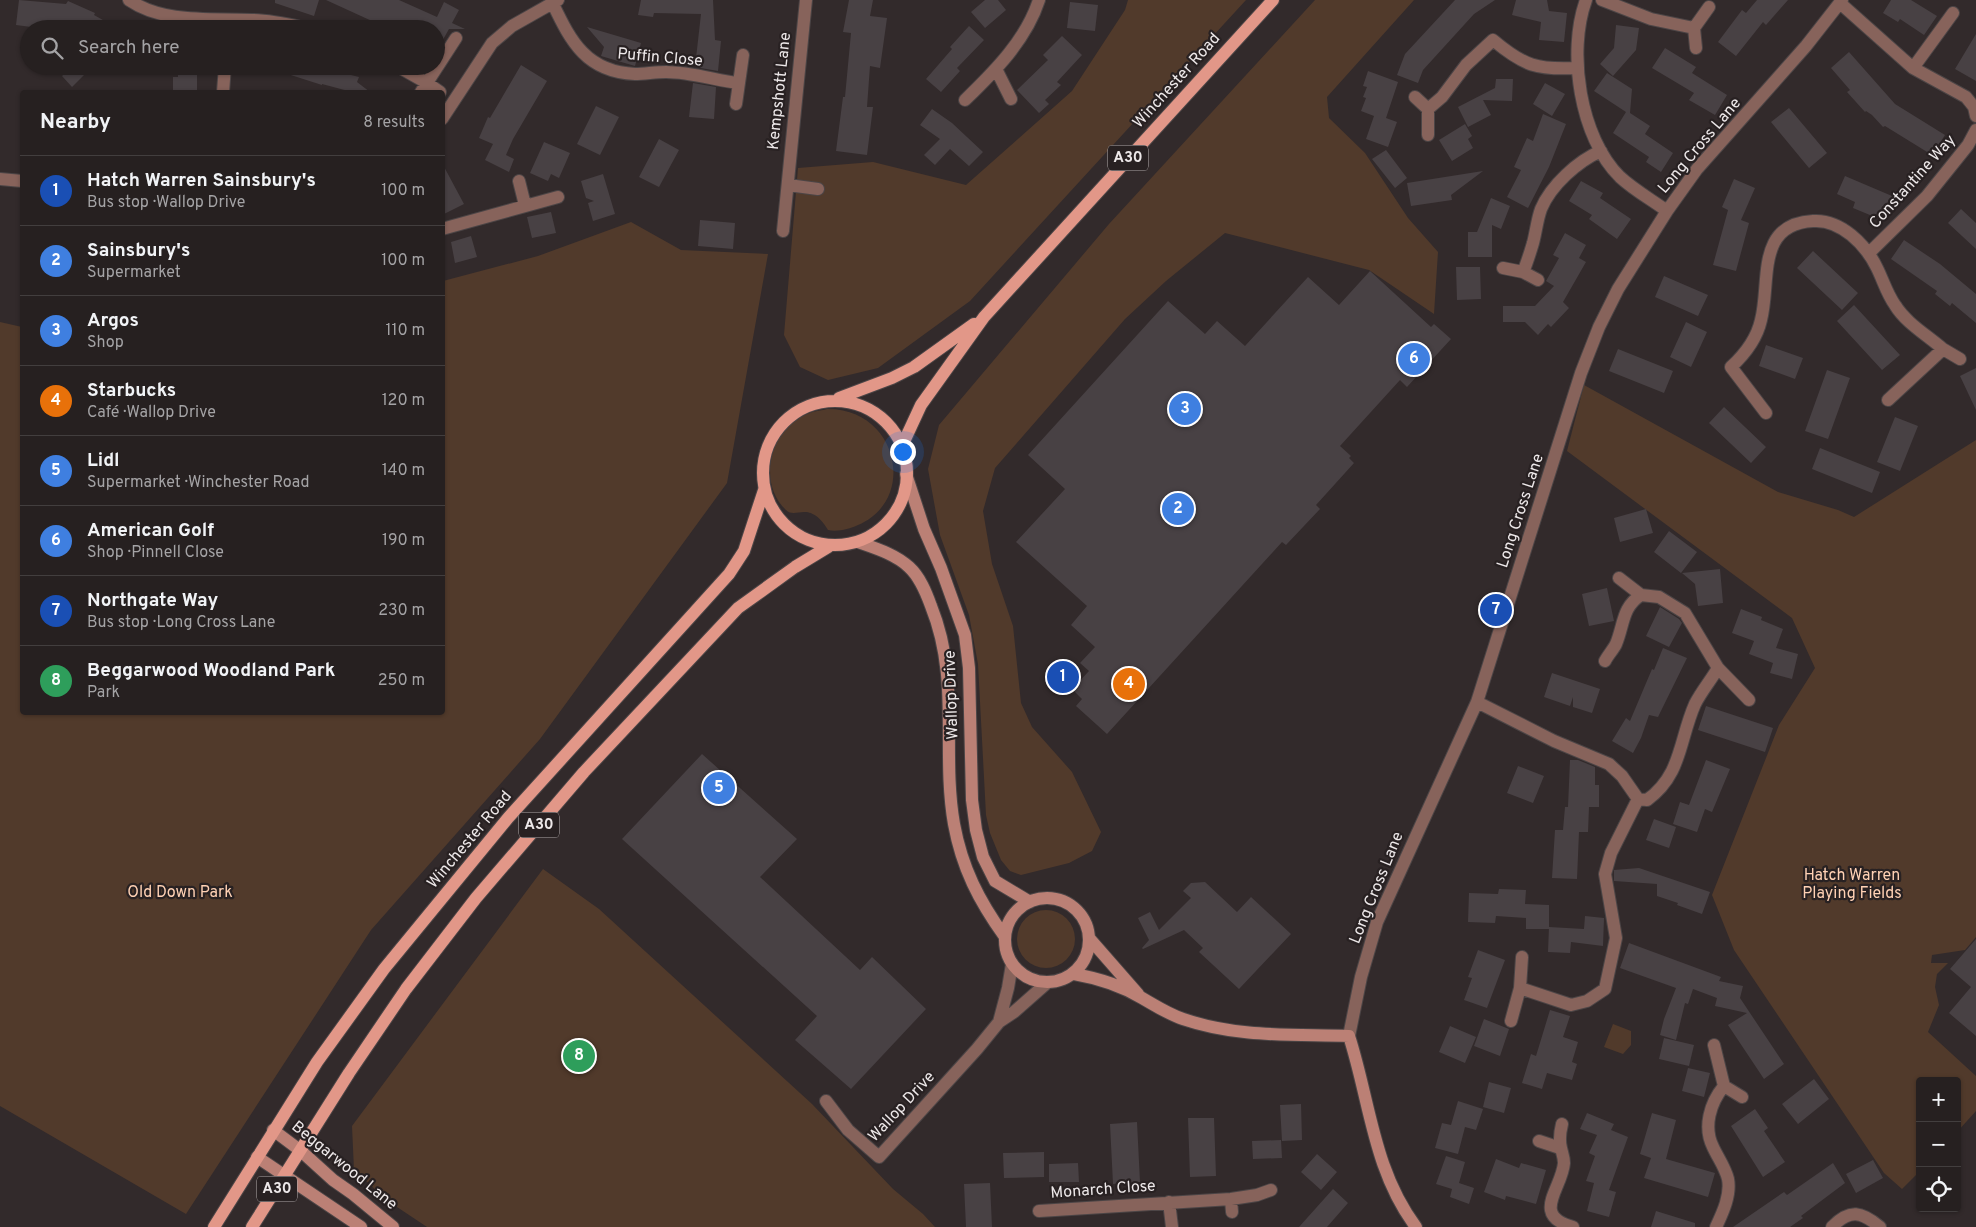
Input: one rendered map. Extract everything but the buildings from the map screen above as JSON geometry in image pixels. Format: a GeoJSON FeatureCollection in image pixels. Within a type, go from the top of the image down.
{"type":"FeatureCollection","features":[{"type":"Feature","properties":{"kind":"main road","name":"Winchester Road"},"geometry":{"type":"LineString","coordinates":[[902,446],[921,405],[984,317],[1273,0]]}},
{"type":"Feature","properties":{"kind":"main road","name":"Winchester Road"},"geometry":{"type":"LineString","coordinates":[[832,401],[863,390],[914,367],[984,317]]}},
{"type":"Feature","properties":{"kind":"main road"},"geometry":{"type":"LineString","coordinates":[[832,401],[849,401],[862,404],[879,412],[892,425],[902,446],[906,474],[903,495],[895,511],[882,526],[858,542],[828,547],[802,538],[785,526],[772,510],[764,490],[766,452],[776,429],[795,412],[807,406],[832,401]]}},
{"type":"Feature","properties":{"kind":"main road","name":"Winchester Road"},"geometry":{"type":"LineString","coordinates":[[214,1227],[273,1130],[356,1006],[508,818],[729,574],[744,551],[764,490]]}},
{"type":"Feature","properties":{"kind":"main road","name":"A30"},"geometry":{"type":"LineString","coordinates":[[252,1227],[286,1176],[349,1073],[406,989],[476,898],[584,772],[738,608],[795,567],[828,547]]}},
{"type":"Feature","properties":{"kind":"street"},"geometry":{"type":"LineString","coordinates":[[129,0],[153,12],[200,20]]}},
{"type":"Feature","properties":{"kind":"street","name":"Kempshott Lane"},"geometry":{"type":"LineString","coordinates":[[783,231],[806,0]]}},
{"type":"Feature","properties":{"kind":"street"},"geometry":{"type":"LineString","coordinates":[[965,100],[996,69],[1017,43],[1034,16],[1039,0]]}},
{"type":"Feature","properties":{"kind":"street"},"geometry":{"type":"LineString","coordinates":[[1586,0],[1578,36],[1577,68],[1586,113],[1601,152],[1620,176],[1667,211]]}},
{"type":"Feature","properties":{"kind":"street"},"geometry":{"type":"LineString","coordinates":[[1602,0],[1651,19],[1694,28]]}},
{"type":"Feature","properties":{"kind":"street"},"geometry":{"type":"LineString","coordinates":[[445,96],[492,43],[512,26],[556,2]]}},
{"type":"Feature","properties":{"kind":"street","name":"Puffin Close"},"geometry":{"type":"LineString","coordinates":[[556,2],[577,48],[607,69],[635,74],[676,73],[738,83]]}},
{"type":"Feature","properties":{"kind":"street"},"geometry":{"type":"LineString","coordinates":[[1841,2],[1913,68],[1966,97],[1974,107],[1976,116]]}},
{"type":"Feature","properties":{"kind":"street","name":"Long Cross Lane"},"geometry":{"type":"LineString","coordinates":[[1416,1227],[1401,1203],[1380,1158],[1350,1036],[1361,977],[1377,922],[1477,702],[1581,374],[1599,327],[1618,290],[1667,211],[1697,170],[1795,59],[1841,2]]}},
{"type":"Feature","properties":{"kind":"street"},"geometry":{"type":"LineString","coordinates":[[1696,48],[1694,28],[1709,8]]}},
{"type":"Feature","properties":{"kind":"street"},"geometry":{"type":"LineString","coordinates":[[1913,68],[1954,14]]}},
{"type":"Feature","properties":{"kind":"street"},"geometry":{"type":"LineString","coordinates":[[445,55],[456,38]]}},
{"type":"Feature","properties":{"kind":"street"},"geometry":{"type":"LineString","coordinates":[[1428,109],[1442,97],[1466,65],[1493,40],[1514,56],[1531,65],[1550,69],[1577,68]]}},
{"type":"Feature","properties":{"kind":"street"},"geometry":{"type":"LineString","coordinates":[[736,104],[743,55]]}},
{"type":"Feature","properties":{"kind":"street"},"geometry":{"type":"LineString","coordinates":[[996,69],[1011,99]]}},
{"type":"Feature","properties":{"kind":"street"},"geometry":{"type":"LineString","coordinates":[[223,90],[224,75]]}},
{"type":"Feature","properties":{"kind":"street"},"geometry":{"type":"LineString","coordinates":[[408,75],[424,88],[432,75]]}},
{"type":"Feature","properties":{"kind":"street"},"geometry":{"type":"LineString","coordinates":[[1415,96],[1428,109],[1428,135]]}},
{"type":"Feature","properties":{"kind":"street","name":"Constantine Way"},"geometry":{"type":"LineString","coordinates":[[1869,254],[1926,196],[1968,146],[1976,130]]}},
{"type":"Feature","properties":{"kind":"street"},"geometry":{"type":"LineString","coordinates":[[1523,272],[1540,212],[1546,200],[1575,166],[1588,157],[1601,152]]}},
{"type":"Feature","properties":{"kind":"street"},"geometry":{"type":"LineString","coordinates":[[0,179],[20,181]]}},
{"type":"Feature","properties":{"kind":"street"},"geometry":{"type":"LineString","coordinates":[[519,182],[525,206]]}},
{"type":"Feature","properties":{"kind":"street"},"geometry":{"type":"LineString","coordinates":[[788,185],[818,189]]}},
{"type":"Feature","properties":{"kind":"street"},"geometry":{"type":"LineString","coordinates":[[445,228],[558,197]]}},
{"type":"Feature","properties":{"kind":"street","name":"Constantine Way"},"geometry":{"type":"LineString","coordinates":[[1766,413],[1731,368],[1751,343],[1761,321],[1767,266],[1773,244],[1777,237],[1791,226],[1799,223],[1816,220],[1835,225],[1843,230],[1869,254],[1896,306],[1911,322],[1943,349],[1960,359]]}},
{"type":"Feature","properties":{"kind":"street"},"geometry":{"type":"LineString","coordinates":[[1503,268],[1523,272],[1538,280]]}},
{"type":"Feature","properties":{"kind":"street"},"geometry":{"type":"LineString","coordinates":[[1888,400],[1943,349]]}},
{"type":"Feature","properties":{"kind":"street","name":"Wallop Drive"},"geometry":{"type":"LineString","coordinates":[[906,474],[924,529],[941,568],[965,635],[969,668],[972,800],[981,850],[995,880],[1030,902]]}},
{"type":"Feature","properties":{"kind":"street","name":"Wallop Drive"},"geometry":{"type":"LineString","coordinates":[[858,542],[895,557],[914,572],[938,623],[945,651],[949,685],[951,790],[956,835],[962,858],[984,908],[1005,937],[1006,953],[1012,964],[999,1022]]}},
{"type":"Feature","properties":{"kind":"street"},"geometry":{"type":"LineString","coordinates":[[1619,578],[1641,595],[1659,597],[1685,614],[1718,668],[1750,700]]}},
{"type":"Feature","properties":{"kind":"street"},"geometry":{"type":"LineString","coordinates":[[1605,661],[1616,644],[1625,610],[1633,600],[1641,595]]}},
{"type":"Feature","properties":{"kind":"street"},"geometry":{"type":"LineString","coordinates":[[1477,702],[1554,741],[1609,764],[1622,776],[1638,799],[1647,800],[1660,791],[1671,777],[1695,704],[1718,668]]}},
{"type":"Feature","properties":{"kind":"street"},"geometry":{"type":"LineString","coordinates":[[1520,988],[1571,1005],[1587,1001],[1605,988],[1616,938],[1605,874],[1611,853],[1638,799]]}},
{"type":"Feature","properties":{"kind":"street"},"geometry":{"type":"LineString","coordinates":[[1005,937],[1012,917],[1030,902],[1046,898],[1069,905],[1081,915],[1089,938],[1141,997]]}},
{"type":"Feature","properties":{"kind":"street"},"geometry":{"type":"LineString","coordinates":[[1089,938],[1088,950],[1082,964],[1074,974],[1093,978],[1141,997],[1168,1013],[1223,1030],[1272,1036],[1350,1036]]}},
{"type":"Feature","properties":{"kind":"street"},"geometry":{"type":"LineString","coordinates":[[1511,1021],[1520,988],[1522,957]]}},
{"type":"Feature","properties":{"kind":"street"},"geometry":{"type":"LineString","coordinates":[[1012,964],[1026,976],[1048,982]]}},
{"type":"Feature","properties":{"kind":"street","name":"Wallop Drive"},"geometry":{"type":"LineString","coordinates":[[826,1101],[848,1130],[879,1156],[978,1049],[999,1022],[1048,982],[1074,974]]}},
{"type":"Feature","properties":{"kind":"street"},"geometry":{"type":"LineString","coordinates":[[1714,1045],[1724,1086],[1742,1097]]}},
{"type":"Feature","properties":{"kind":"street"},"geometry":{"type":"LineString","coordinates":[[1716,1227],[1726,1204],[1729,1186],[1723,1165],[1709,1138],[1708,1121],[1715,1099],[1724,1086]]}},
{"type":"Feature","properties":{"kind":"street"},"geometry":{"type":"LineString","coordinates":[[1562,1124],[1560,1148],[1564,1162],[1552,1196],[1551,1209],[1553,1216],[1561,1224],[1573,1227]]}},
{"type":"Feature","properties":{"kind":"street","name":"Beggarwood Lane"},"geometry":{"type":"LineString","coordinates":[[273,1130],[301,1150],[333,1180],[354,1194],[393,1227]]}},
{"type":"Feature","properties":{"kind":"street"},"geometry":{"type":"LineString","coordinates":[[1539,1141],[1560,1148]]}},
{"type":"Feature","properties":{"kind":"street"},"geometry":{"type":"LineString","coordinates":[[257,1156],[361,1227]]}},
{"type":"Feature","properties":{"kind":"street","name":"Monarch Close"},"geometry":{"type":"LineString","coordinates":[[1039,1211],[1231,1198],[1257,1195],[1271,1190]]}},
{"type":"Feature","properties":{"kind":"street"},"geometry":{"type":"LineString","coordinates":[[1231,1198],[1232,1212]]}},
{"type":"Feature","properties":{"kind":"street","name":"Monarch Close"},"geometry":{"type":"LineString","coordinates":[[1169,1202],[1172,1227]]}},
{"type":"Feature","properties":{"kind":"street"},"geometry":{"type":"LineString","coordinates":[[1832,1227],[1845,1216],[1857,1214],[1868,1218],[1880,1227]]}},
{"type":"Feature","properties":{"kind":"green space"},"geometry":{"type":"Polygon","coordinates":[[[1128,0],[1246,0],[970,301],[878,368],[828,380],[800,367],[784,335],[798,168],[873,162],[966,185],[1072,91],[1125,10],[1128,0]]]}},
{"type":"Feature","properties":{"kind":"green space"},"geometry":{"type":"Polygon","coordinates":[[[1315,0],[1414,0],[1327,97],[1329,118],[1365,153],[1408,218],[1438,252],[1434,314],[1369,270],[1225,233],[1166,281],[1125,319],[995,468],[983,511],[992,564],[1013,626],[1021,703],[1032,727],[1072,772],[1101,832],[1092,851],[1069,863],[1021,875],[1010,871],[1001,860],[990,833],[986,815],[978,664],[969,615],[940,535],[928,469],[939,425],[1109,224],[1315,0]]]}},
{"type":"Feature","properties":{"kind":"green space","name":"Old Down Park"},"geometry":{"type":"Polygon","coordinates":[[[631,222],[681,250],[768,254],[727,483],[540,739],[371,930],[186,1214],[0,1106],[0,322],[20,327],[20,715],[445,715],[445,280],[538,256],[631,222]]]}},
{"type":"Feature","properties":{"kind":"green space","name":"Hatch Warren Playing Fields"},"geometry":{"type":"Polygon","coordinates":[[[1584,385],[1778,492],[1838,510],[1854,517],[1976,440],[1976,937],[1965,950],[1932,955],[1931,963],[1948,963],[1937,974],[1935,987],[1939,1005],[1928,1032],[1976,1076],[1976,1111],[1961,1128],[1961,1077],[1916,1077],[1916,1175],[1902,1189],[1884,1173],[1734,950],[1712,895],[1779,725],[1815,668],[1792,618],[1567,451],[1584,385]]]}},
{"type":"Feature","properties":{"kind":"green space"},"geometry":{"type":"Polygon","coordinates":[[[827,409],[851,413],[870,423],[884,439],[892,457],[893,477],[888,496],[877,513],[858,525],[832,531],[828,530],[815,515],[804,512],[794,513],[786,510],[777,499],[772,486],[770,472],[776,445],[783,432],[793,422],[805,415],[827,409]]]}},
{"type":"Feature","properties":{"kind":"green space"},"geometry":{"type":"Polygon","coordinates":[[[543,869],[599,909],[812,1104],[893,1189],[923,1214],[935,1227],[427,1227],[388,1201],[354,1170],[352,1126],[543,869]]]}},
{"type":"Feature","properties":{"kind":"green space"},"geometry":{"type":"Polygon","coordinates":[[[1046,910],[1057,912],[1070,923],[1075,939],[1073,950],[1062,963],[1046,968],[1035,966],[1022,955],[1017,939],[1019,928],[1030,915],[1046,910]]]}},
{"type":"Feature","properties":{"kind":"green space"},"geometry":{"type":"Polygon","coordinates":[[[1613,1024],[1631,1031],[1631,1045],[1623,1054],[1604,1047],[1613,1024]]]}},
{"type":"Feature","properties":{"kind":"place","name":"American Golf"},"geometry":{"type":"Point","coordinates":[1414,359]}},
{"type":"Feature","properties":{"kind":"place","name":"Argos"},"geometry":{"type":"Point","coordinates":[1185,409]}},
{"type":"Feature","properties":{"kind":"place","name":"Sainsbury's"},"geometry":{"type":"Point","coordinates":[1178,509]}},
{"type":"Feature","properties":{"kind":"place","name":"Northgate Way"},"geometry":{"type":"Point","coordinates":[1496,610]}},
{"type":"Feature","properties":{"kind":"place","name":"Hatch Warren Sainsbury's"},"geometry":{"type":"Point","coordinates":[1063,677]}},
{"type":"Feature","properties":{"kind":"place","name":"Starbucks"},"geometry":{"type":"Point","coordinates":[1129,684]}},
{"type":"Feature","properties":{"kind":"place","name":"Lidl"},"geometry":{"type":"Point","coordinates":[719,788]}},
{"type":"Feature","properties":{"kind":"place","name":"Beggarwood Woodland Park"},"geometry":{"type":"Point","coordinates":[579,1056]}}]}
